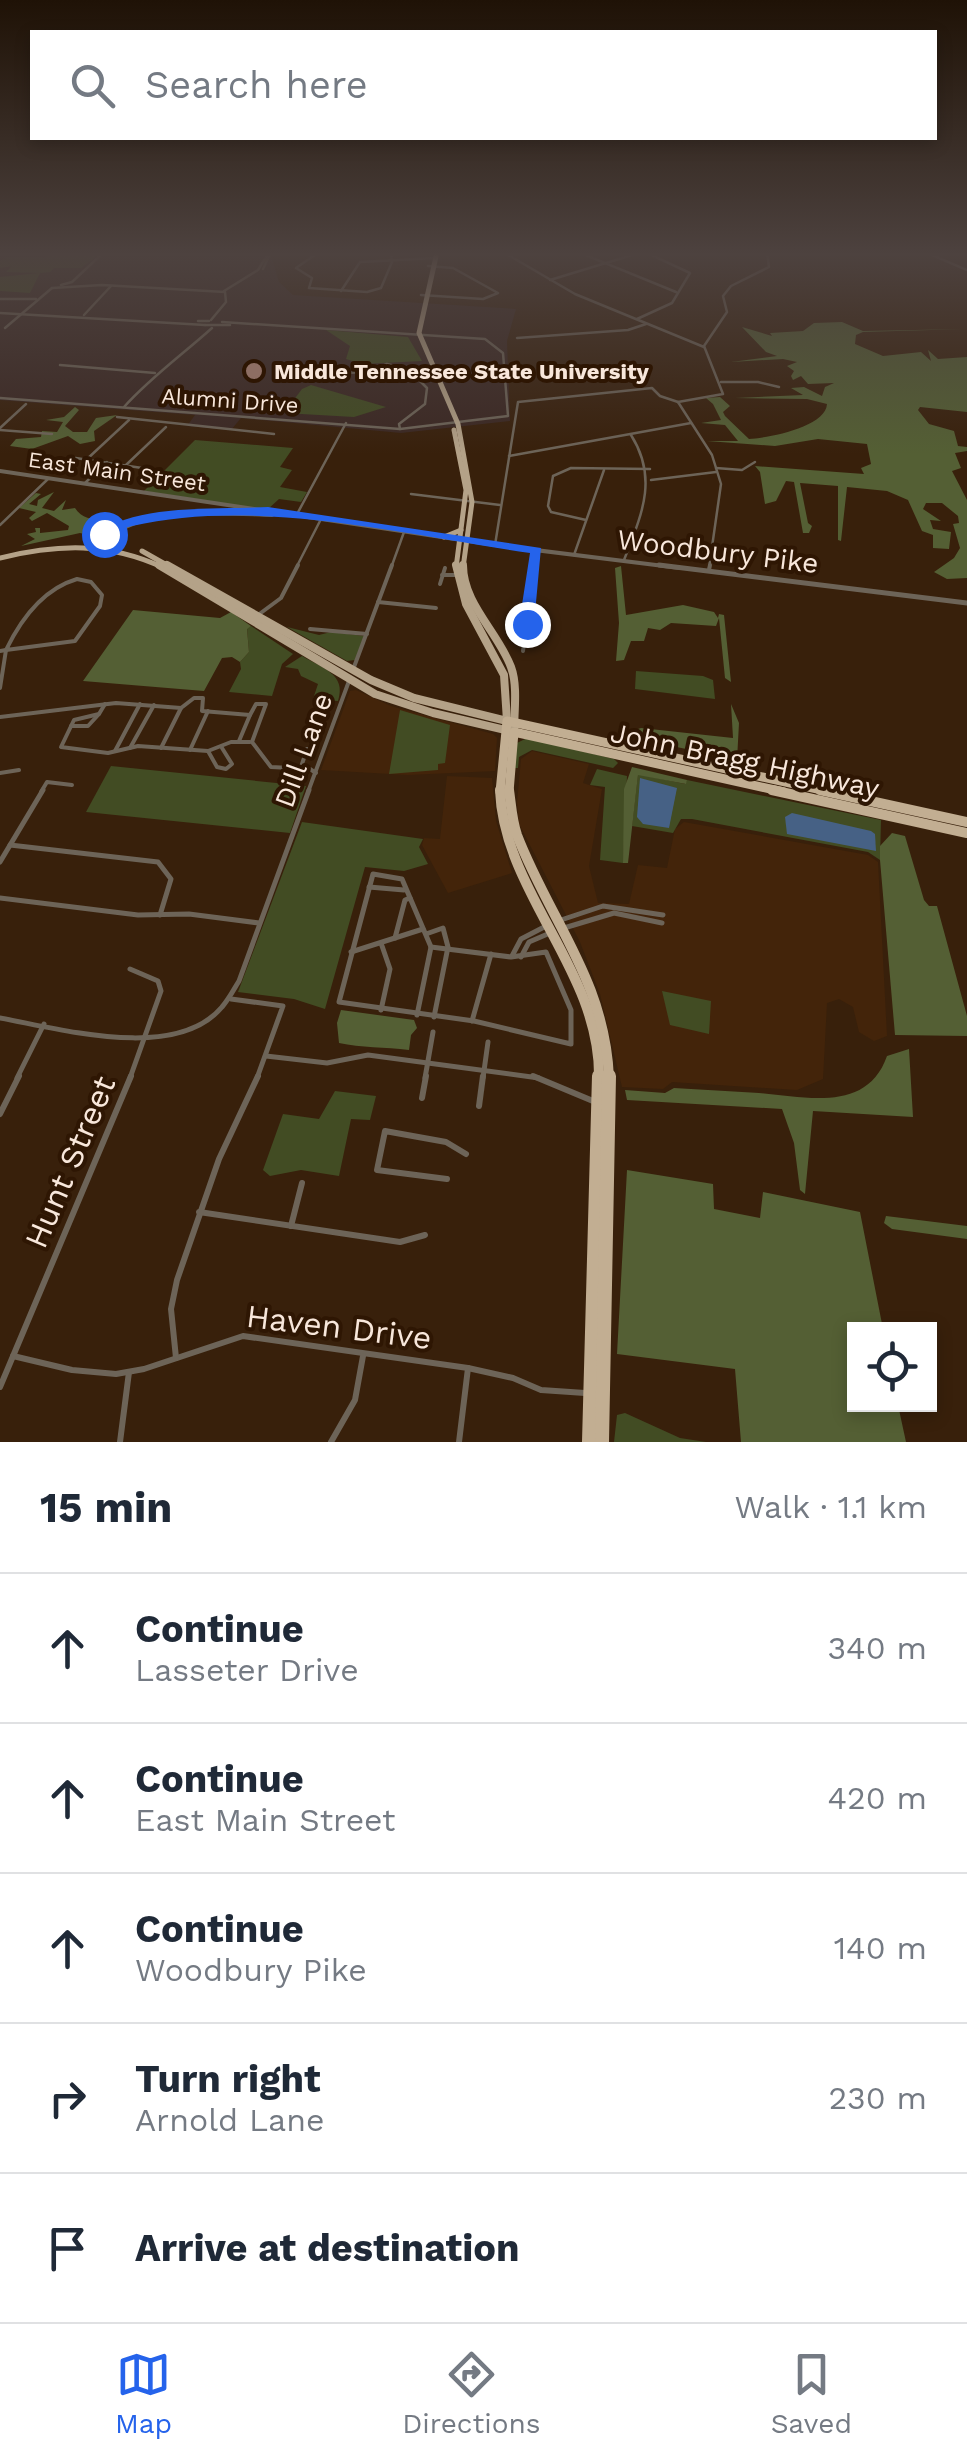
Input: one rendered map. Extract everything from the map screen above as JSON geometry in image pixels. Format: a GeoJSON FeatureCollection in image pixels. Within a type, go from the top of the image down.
{"type":"FeatureCollection","features":[{"type":"Feature","properties":{"kind":"highway","name":"John Bragg Highway"},"geometry":{"type":"LineString","coordinates":[[510,726],[967,832]]}},
{"type":"Feature","properties":{"kind":"highway"},"geometry":{"type":"LineString","coordinates":[[510,726],[508,786],[516,834],[556,926],[596,998],[608,1052],[596,1394],[589,1442]]}},
{"type":"Feature","properties":{"kind":"highway","name":"John Bragg Highway"},"geometry":{"type":"LineString","coordinates":[[736,776],[967,822]]}},
{"type":"Feature","properties":{"kind":"highway"},"geometry":{"type":"LineString","coordinates":[[596,1394],[602,1442]]}},
{"type":"Feature","properties":{"kind":"main road"},"geometry":{"type":"LineString","coordinates":[[420,319],[417,333],[455,424],[469,502],[460,575],[509,662],[516,688],[510,726]]}},
{"type":"Feature","properties":{"kind":"main road"},"geometry":{"type":"LineString","coordinates":[[444,537],[462,537]]}},
{"type":"Feature","properties":{"kind":"main road"},"geometry":{"type":"LineString","coordinates":[[0,556],[101,543],[152,555],[353,670],[414,698],[510,726]]}},
{"type":"Feature","properties":{"kind":"main road"},"geometry":{"type":"LineString","coordinates":[[101,543],[143,557],[350,680],[402,704],[510,726]]}},
{"type":"Feature","properties":{"kind":"street"},"geometry":{"type":"LineString","coordinates":[[141,319],[417,333]]}},
{"type":"Feature","properties":{"kind":"street"},"geometry":{"type":"LineString","coordinates":[[198,340],[213,319]]}},
{"type":"Feature","properties":{"kind":"street"},"geometry":{"type":"LineString","coordinates":[[496,545],[518,402],[652,388],[660,396],[678,402],[724,394],[704,347],[638,319]]}},
{"type":"Feature","properties":{"kind":"street"},"geometry":{"type":"LineString","coordinates":[[704,347],[723,319]]}},
{"type":"Feature","properties":{"kind":"street"},"geometry":{"type":"LineString","coordinates":[[124,407],[154,373],[180,358],[222,322]]}},
{"type":"Feature","properties":{"kind":"street"},"geometry":{"type":"LineString","coordinates":[[208,323],[215,327],[417,333]]}},
{"type":"Feature","properties":{"kind":"street"},"geometry":{"type":"LineString","coordinates":[[517,338],[628,330],[648,324]]}},
{"type":"Feature","properties":{"kind":"street","name":"Alumni Drive"},"geometry":{"type":"LineString","coordinates":[[0,398],[400,429],[508,416],[502,349],[492,342],[470,337],[417,333]]}},
{"type":"Feature","properties":{"kind":"street"},"geometry":{"type":"LineString","coordinates":[[322,374],[368,372],[380,363],[390,363],[416,374],[426,388],[425,404],[400,424],[400,429]]}},
{"type":"Feature","properties":{"kind":"street"},"geometry":{"type":"LineString","coordinates":[[60,365],[154,373]]}},
{"type":"Feature","properties":{"kind":"street"},"geometry":{"type":"LineString","coordinates":[[721,382],[758,382],[780,387]]}},
{"type":"Feature","properties":{"kind":"street"},"geometry":{"type":"LineString","coordinates":[[0,429],[28,402]]}},
{"type":"Feature","properties":{"kind":"street"},"geometry":{"type":"LineString","coordinates":[[678,402],[717,470],[724,504],[709,570]]}},
{"type":"Feature","properties":{"kind":"street"},"geometry":{"type":"LineString","coordinates":[[117,418],[274,434]]}},
{"type":"Feature","properties":{"kind":"street"},"geometry":{"type":"LineString","coordinates":[[86,460],[129,420]]}},
{"type":"Feature","properties":{"kind":"street"},"geometry":{"type":"LineString","coordinates":[[236,506],[249,512],[293,515],[346,423]]}},
{"type":"Feature","properties":{"kind":"street"},"geometry":{"type":"LineString","coordinates":[[126,466],[168,424]]}},
{"type":"Feature","properties":{"kind":"street"},"geometry":{"type":"LineString","coordinates":[[509,456],[691,424]]}},
{"type":"Feature","properties":{"kind":"street"},"geometry":{"type":"LineString","coordinates":[[0,429],[52,434]]}},
{"type":"Feature","properties":{"kind":"street"},"geometry":{"type":"LineString","coordinates":[[624,560],[651,480],[650,469],[630,434]]}},
{"type":"Feature","properties":{"kind":"street"},"geometry":{"type":"LineString","coordinates":[[69,457],[162,471]]}},
{"type":"Feature","properties":{"kind":"street"},"geometry":{"type":"LineString","coordinates":[[85,483],[107,462]]}},
{"type":"Feature","properties":{"kind":"street"},"geometry":{"type":"LineString","coordinates":[[651,480],[742,470],[756,462]]}},
{"type":"Feature","properties":{"kind":"street"},"geometry":{"type":"LineString","coordinates":[[586,520],[551,512],[553,476],[570,468],[650,469]]}},
{"type":"Feature","properties":{"kind":"street"},"geometry":{"type":"LineString","coordinates":[[574,554],[604,468]]}},
{"type":"Feature","properties":{"kind":"street","name":"East Main Street"},"geometry":{"type":"LineString","coordinates":[[0,471],[444,537]]}},
{"type":"Feature","properties":{"kind":"street"},"geometry":{"type":"LineString","coordinates":[[0,525],[49,478]]}},
{"type":"Feature","properties":{"kind":"street"},"geometry":{"type":"LineString","coordinates":[[411,494],[502,506]]}},
{"type":"Feature","properties":{"kind":"street"},"geometry":{"type":"LineString","coordinates":[[101,543],[116,530],[132,525],[268,511]]}},
{"type":"Feature","properties":{"kind":"street"},"geometry":{"type":"LineString","coordinates":[[250,621],[281,598],[321,519]]}},
{"type":"Feature","properties":{"kind":"street","name":"Dill Lane"},"geometry":{"type":"LineString","coordinates":[[232,999],[404,532]]}},
{"type":"Feature","properties":{"kind":"street","name":"Woodbury Pike"},"geometry":{"type":"LineString","coordinates":[[462,537],[496,545],[967,603]]}},
{"type":"Feature","properties":{"kind":"street"},"geometry":{"type":"LineString","coordinates":[[523,651],[537,550]]}},
{"type":"Feature","properties":{"kind":"street"},"geometry":{"type":"LineString","coordinates":[[440,584],[444,568]]}},
{"type":"Feature","properties":{"kind":"street"},"geometry":{"type":"LineString","coordinates":[[442,575],[460,575]]}},
{"type":"Feature","properties":{"kind":"street"},"geometry":{"type":"LineString","coordinates":[[0,688],[3,650],[50,588],[79,580],[93,583],[102,595],[100,606],[75,642],[3,650]]}},
{"type":"Feature","properties":{"kind":"street"},"geometry":{"type":"LineString","coordinates":[[378,602],[436,608]]}},
{"type":"Feature","properties":{"kind":"street"},"geometry":{"type":"LineString","coordinates":[[310,628],[367,634]]}},
{"type":"Feature","properties":{"kind":"street"},"geometry":{"type":"LineString","coordinates":[[0,717],[104,704],[181,708],[191,699],[202,698],[200,708],[208,711],[250,715]]}},
{"type":"Feature","properties":{"kind":"street"},"geometry":{"type":"LineString","coordinates":[[70,726],[92,724],[104,704]]}},
{"type":"Feature","properties":{"kind":"street"},"geometry":{"type":"LineString","coordinates":[[115,751],[140,704]]}},
{"type":"Feature","properties":{"kind":"street"},"geometry":{"type":"LineString","coordinates":[[238,742],[256,704],[266,704],[252,742]]}},
{"type":"Feature","properties":{"kind":"street"},"geometry":{"type":"LineString","coordinates":[[130,748],[154,705]]}},
{"type":"Feature","properties":{"kind":"street"},"geometry":{"type":"LineString","coordinates":[[160,748],[181,708]]}},
{"type":"Feature","properties":{"kind":"street"},"geometry":{"type":"LineString","coordinates":[[190,750],[208,711]]}},
{"type":"Feature","properties":{"kind":"street"},"geometry":{"type":"LineString","coordinates":[[99,714],[74,720],[61,747],[208,751],[252,742]]}},
{"type":"Feature","properties":{"kind":"street"},"geometry":{"type":"LineString","coordinates":[[252,742],[271,767],[316,773]]}},
{"type":"Feature","properties":{"kind":"street"},"geometry":{"type":"LineString","coordinates":[[208,751],[217,767],[229,768],[232,764],[220,746]]}},
{"type":"Feature","properties":{"kind":"street"},"geometry":{"type":"LineString","coordinates":[[300,770],[307,749]]}},
{"type":"Feature","properties":{"kind":"street"},"geometry":{"type":"LineString","coordinates":[[0,772],[20,770]]}},
{"type":"Feature","properties":{"kind":"street"},"geometry":{"type":"LineString","coordinates":[[0,862],[47,782],[72,785]]}},
{"type":"Feature","properties":{"kind":"street"},"geometry":{"type":"LineString","coordinates":[[10,845],[158,862],[169,870],[172,884],[160,915]]}},
{"type":"Feature","properties":{"kind":"street"},"geometry":{"type":"LineString","coordinates":[[417,1015],[431,946],[399,877],[372,874],[339,1002],[380,1010],[417,1015],[472,1021],[571,1044],[575,1034],[569,1008],[546,952],[511,958],[431,946]]}},
{"type":"Feature","properties":{"kind":"street"},"geometry":{"type":"LineString","coordinates":[[369,887],[406,889]]}},
{"type":"Feature","properties":{"kind":"street"},"geometry":{"type":"LineString","coordinates":[[0,898],[261,923]]}},
{"type":"Feature","properties":{"kind":"street"},"geometry":{"type":"LineString","coordinates":[[395,938],[404,900],[410,898]]}},
{"type":"Feature","properties":{"kind":"street"},"geometry":{"type":"LineString","coordinates":[[511,958],[516,943],[526,934],[556,926],[614,913],[662,919]]}},
{"type":"Feature","properties":{"kind":"street"},"geometry":{"type":"LineString","coordinates":[[521,957],[529,942],[556,926]]}},
{"type":"Feature","properties":{"kind":"street"},"geometry":{"type":"LineString","coordinates":[[351,952],[443,928],[448,947],[434,1017]]}},
{"type":"Feature","properties":{"kind":"street"},"geometry":{"type":"LineString","coordinates":[[380,1010],[390,968],[381,943]]}},
{"type":"Feature","properties":{"kind":"street"},"geometry":{"type":"LineString","coordinates":[[472,1021],[491,954]]}},
{"type":"Feature","properties":{"kind":"street","name":"Hunt Street"},"geometry":{"type":"LineString","coordinates":[[0,1387],[146,1039],[161,991],[158,981],[130,970]]}},
{"type":"Feature","properties":{"kind":"street"},"geometry":{"type":"LineString","coordinates":[[0,1018],[146,1039],[179,1036],[208,1023],[232,999],[282,1006],[266,1056],[199,1212],[171,1309],[176,1358]]}},
{"type":"Feature","properties":{"kind":"street"},"geometry":{"type":"LineString","coordinates":[[0,1114],[44,1024]]}},
{"type":"Feature","properties":{"kind":"street"},"geometry":{"type":"LineString","coordinates":[[422,1098],[433,1032]]}},
{"type":"Feature","properties":{"kind":"street"},"geometry":{"type":"LineString","coordinates":[[479,1106],[488,1042]]}},
{"type":"Feature","properties":{"kind":"street"},"geometry":{"type":"LineString","coordinates":[[266,1056],[327,1063],[368,1054],[534,1076],[606,1103]]}},
{"type":"Feature","properties":{"kind":"street"},"geometry":{"type":"LineString","coordinates":[[447,1179],[377,1170],[385,1132],[446,1142],[466,1154]]}},
{"type":"Feature","properties":{"kind":"street"},"geometry":{"type":"LineString","coordinates":[[291,1226],[302,1183]]}},
{"type":"Feature","properties":{"kind":"street"},"geometry":{"type":"LineString","coordinates":[[199,1212],[400,1242],[425,1235]]}},
{"type":"Feature","properties":{"kind":"street","name":"Haven Drive"},"geometry":{"type":"LineString","coordinates":[[13,1356],[100,1374],[129,1372],[218,1340],[243,1336],[362,1356],[468,1368],[513,1378],[541,1390],[596,1394]]}},
{"type":"Feature","properties":{"kind":"street"},"geometry":{"type":"LineString","coordinates":[[331,1442],[355,1400],[362,1356]]}},
{"type":"Feature","properties":{"kind":"street"},"geometry":{"type":"LineString","coordinates":[[459,1442],[468,1368]]}},
{"type":"Feature","properties":{"kind":"street"},"geometry":{"type":"LineString","coordinates":[[120,1442],[129,1372]]}},
{"type":"Feature","properties":{"kind":"shaded area","name":"Middle Tennessee State University"},"geometry":{"type":"Polygon","coordinates":[[[0,319],[513,319],[507,341],[510,421],[401,433],[241,418],[231,430],[187,426],[195,415],[0,400],[0,319]]]}},
{"type":"Feature","properties":{"kind":"shaded area"},"geometry":{"type":"Polygon","coordinates":[[[356,690],[391,706],[493,734],[497,738],[495,771],[408,775],[321,770],[350,691],[356,690]]]}},
{"type":"Feature","properties":{"kind":"shaded area"},"geometry":{"type":"Polygon","coordinates":[[[532,751],[589,764],[583,783],[602,789],[589,866],[598,903],[629,904],[638,865],[667,868],[675,829],[684,822],[868,855],[878,862],[887,1036],[874,1041],[859,1032],[853,1007],[839,999],[827,1003],[823,1079],[797,1090],[672,1082],[663,1089],[622,1087],[600,994],[580,942],[519,824],[521,759],[532,751]]]}},
{"type":"Feature","properties":{"kind":"shaded area"},"geometry":{"type":"Polygon","coordinates":[[[447,776],[492,778],[496,821],[512,873],[448,893],[422,845],[424,838],[440,839],[447,776]]]}},
{"type":"Feature","properties":{"kind":"green space"},"geometry":{"type":"Polygon","coordinates":[[[842,322],[863,331],[965,329],[863,332],[856,335],[855,344],[883,356],[921,352],[931,361],[928,350],[938,359],[967,357],[967,412],[920,407],[918,410],[929,424],[954,431],[958,446],[967,447],[967,451],[955,453],[961,468],[952,471],[967,500],[967,578],[947,579],[934,572],[954,558],[960,548],[953,524],[959,523],[958,516],[942,503],[926,503],[923,509],[941,521],[930,520],[933,529],[951,532],[949,549],[933,548],[933,535],[922,531],[908,500],[887,491],[847,487],[841,541],[838,486],[800,483],[808,523],[812,526],[809,533],[803,533],[794,482],[786,481],[776,501],[765,504],[760,472],[755,466],[864,474],[861,468],[871,464],[867,444],[818,439],[775,446],[707,441],[738,441],[725,425],[701,423],[721,420],[706,398],[720,397],[730,406],[723,412],[725,416],[749,439],[758,438],[807,425],[824,412],[827,404],[807,399],[735,398],[803,395],[791,388],[804,387],[822,396],[825,387],[834,383],[808,384],[801,376],[793,380],[794,371],[787,366],[797,362],[783,359],[731,362],[777,356],[766,352],[742,327],[772,336],[770,333],[803,331],[814,323],[842,322]]]}},
{"type":"Feature","properties":{"kind":"green space"},"geometry":{"type":"Polygon","coordinates":[[[326,330],[408,337],[422,361],[362,364],[346,359],[350,346],[326,330]]]}},
{"type":"Feature","properties":{"kind":"green space"},"geometry":{"type":"Polygon","coordinates":[[[311,385],[386,407],[354,417],[284,413],[302,389],[311,385]]]}},
{"type":"Feature","properties":{"kind":"green space"},"geometry":{"type":"Polygon","coordinates":[[[75,407],[79,410],[65,426],[73,432],[87,432],[96,418],[117,415],[94,431],[95,441],[80,444],[68,436],[32,449],[10,446],[16,439],[41,437],[42,431],[57,432],[63,422],[46,420],[64,417],[75,407]]]}},
{"type":"Feature","properties":{"kind":"green space"},"geometry":{"type":"Polygon","coordinates":[[[195,440],[293,448],[280,467],[292,470],[280,487],[307,492],[301,502],[279,499],[267,510],[144,491],[195,440]]]}},
{"type":"Feature","properties":{"kind":"green space"},"geometry":{"type":"Polygon","coordinates":[[[54,492],[42,508],[54,511],[66,500],[62,510],[75,508],[89,518],[119,520],[96,537],[80,533],[21,546],[35,539],[27,534],[36,532],[35,528],[40,528],[40,533],[68,530],[69,526],[47,513],[32,521],[29,518],[36,512],[19,508],[36,493],[41,494],[29,504],[37,506],[38,500],[54,492]]]}},
{"type":"Feature","properties":{"kind":"green space"},"geometry":{"type":"Polygon","coordinates":[[[621,566],[626,615],[683,605],[714,612],[718,618],[719,614],[724,615],[731,682],[725,678],[719,618],[716,626],[671,623],[660,630],[648,628],[644,641],[631,641],[624,660],[616,661],[619,623],[615,568],[621,566]]]}},
{"type":"Feature","properties":{"kind":"green space"},"geometry":{"type":"Polygon","coordinates":[[[133,610],[220,618],[231,612],[251,626],[247,629],[249,652],[240,662],[232,657],[222,658],[204,691],[83,681],[133,610]]]}},
{"type":"Feature","properties":{"kind":"green space"},"geometry":{"type":"Polygon","coordinates":[[[251,626],[293,654],[282,664],[272,696],[229,692],[241,669],[240,662],[249,652],[247,628],[251,626]]]}},
{"type":"Feature","properties":{"kind":"green space"},"geometry":{"type":"Polygon","coordinates":[[[287,627],[319,635],[331,632],[364,636],[355,660],[347,661],[287,627]]]}},
{"type":"Feature","properties":{"kind":"green space"},"geometry":{"type":"Polygon","coordinates":[[[302,656],[336,678],[338,701],[313,699],[318,684],[301,676],[298,669],[285,667],[302,656]]]}},
{"type":"Feature","properties":{"kind":"green space"},"geometry":{"type":"Polygon","coordinates":[[[636,671],[703,676],[713,680],[715,699],[635,689],[636,671]]]}},
{"type":"Feature","properties":{"kind":"green space"},"geometry":{"type":"Polygon","coordinates":[[[731,704],[739,723],[737,760],[635,738],[635,730],[641,728],[733,738],[731,704]]]}},
{"type":"Feature","properties":{"kind":"green space"},"geometry":{"type":"Polygon","coordinates":[[[400,710],[450,725],[445,763],[438,764],[438,770],[389,774],[400,710]]]}},
{"type":"Feature","properties":{"kind":"green space"},"geometry":{"type":"Polygon","coordinates":[[[527,738],[618,763],[613,768],[532,750],[519,757],[518,768],[514,768],[517,743],[527,738]]]}},
{"type":"Feature","properties":{"kind":"green space"},"geometry":{"type":"Polygon","coordinates":[[[111,766],[306,786],[290,833],[86,812],[111,766]]]}},
{"type":"Feature","properties":{"kind":"green space"},"geometry":{"type":"Polygon","coordinates":[[[632,767],[687,780],[686,784],[638,775],[628,863],[623,863],[624,789],[632,767]]]}},
{"type":"Feature","properties":{"kind":"green space"},"geometry":{"type":"Polygon","coordinates":[[[597,769],[627,776],[623,863],[600,860],[605,787],[590,785],[597,769]]]}},
{"type":"Feature","properties":{"kind":"green space"},"geometry":{"type":"Polygon","coordinates":[[[638,774],[685,784],[687,780],[881,820],[880,860],[868,852],[692,819],[681,819],[673,833],[632,826],[638,774]]]}},
{"type":"Feature","properties":{"kind":"green space"},"geometry":{"type":"Polygon","coordinates":[[[302,822],[423,839],[419,847],[428,864],[404,871],[365,867],[325,1009],[294,999],[238,992],[302,822]]]}},
{"type":"Feature","properties":{"kind":"green space"},"geometry":{"type":"Polygon","coordinates":[[[892,833],[905,836],[924,900],[929,906],[937,906],[967,1016],[967,1036],[895,1035],[880,860],[880,846],[892,833]]]}},
{"type":"Feature","properties":{"kind":"green space"},"geometry":{"type":"Polygon","coordinates":[[[662,991],[711,1001],[709,1034],[670,1025],[662,991]]]}},
{"type":"Feature","properties":{"kind":"green space"},"geometry":{"type":"Polygon","coordinates":[[[341,1010],[414,1020],[417,1028],[411,1035],[409,1050],[339,1043],[337,1023],[341,1010]]]}},
{"type":"Feature","properties":{"kind":"green space"},"geometry":{"type":"Polygon","coordinates":[[[909,1049],[913,1117],[813,1111],[805,1194],[800,1190],[794,1143],[782,1109],[627,1100],[625,1090],[665,1093],[674,1088],[833,1097],[865,1086],[878,1074],[887,1056],[909,1049]]]}},
{"type":"Feature","properties":{"kind":"green space"},"geometry":{"type":"Polygon","coordinates":[[[335,1091],[376,1096],[370,1120],[351,1119],[339,1176],[301,1170],[270,1176],[263,1170],[283,1114],[319,1119],[335,1091]]]}},
{"type":"Feature","properties":{"kind":"green space"},"geometry":{"type":"Polygon","coordinates":[[[627,1170],[713,1184],[714,1209],[760,1218],[763,1192],[860,1212],[882,1322],[847,1322],[847,1412],[900,1412],[906,1442],[741,1442],[735,1369],[617,1354],[627,1170]]]}},
{"type":"Feature","properties":{"kind":"green space"},"geometry":{"type":"Polygon","coordinates":[[[886,1216],[967,1226],[967,1239],[892,1229],[884,1223],[886,1216]]]}},
{"type":"Feature","properties":{"kind":"green space"},"geometry":{"type":"Polygon","coordinates":[[[625,1413],[680,1438],[706,1442],[614,1442],[617,1415],[625,1413]]]}},
{"type":"Feature","properties":{"kind":"water"},"geometry":{"type":"Polygon","coordinates":[[[640,778],[677,788],[669,828],[643,824],[637,817],[640,778]]]}},
{"type":"Feature","properties":{"kind":"water"},"geometry":{"type":"Polygon","coordinates":[[[792,813],[871,831],[875,834],[876,851],[787,834],[785,817],[792,813]]]}},
{"type":"Feature","properties":{"kind":"place","name":"Middle Tennessee State University"},"geometry":{"type":"Point","coordinates":[254,371]}},
{"type":"Feature","properties":{"kind":"route"},"geometry":{"type":"LineString","coordinates":[[104,534],[124,523],[166,516],[268,511],[537,550],[527,624]]}}]}
